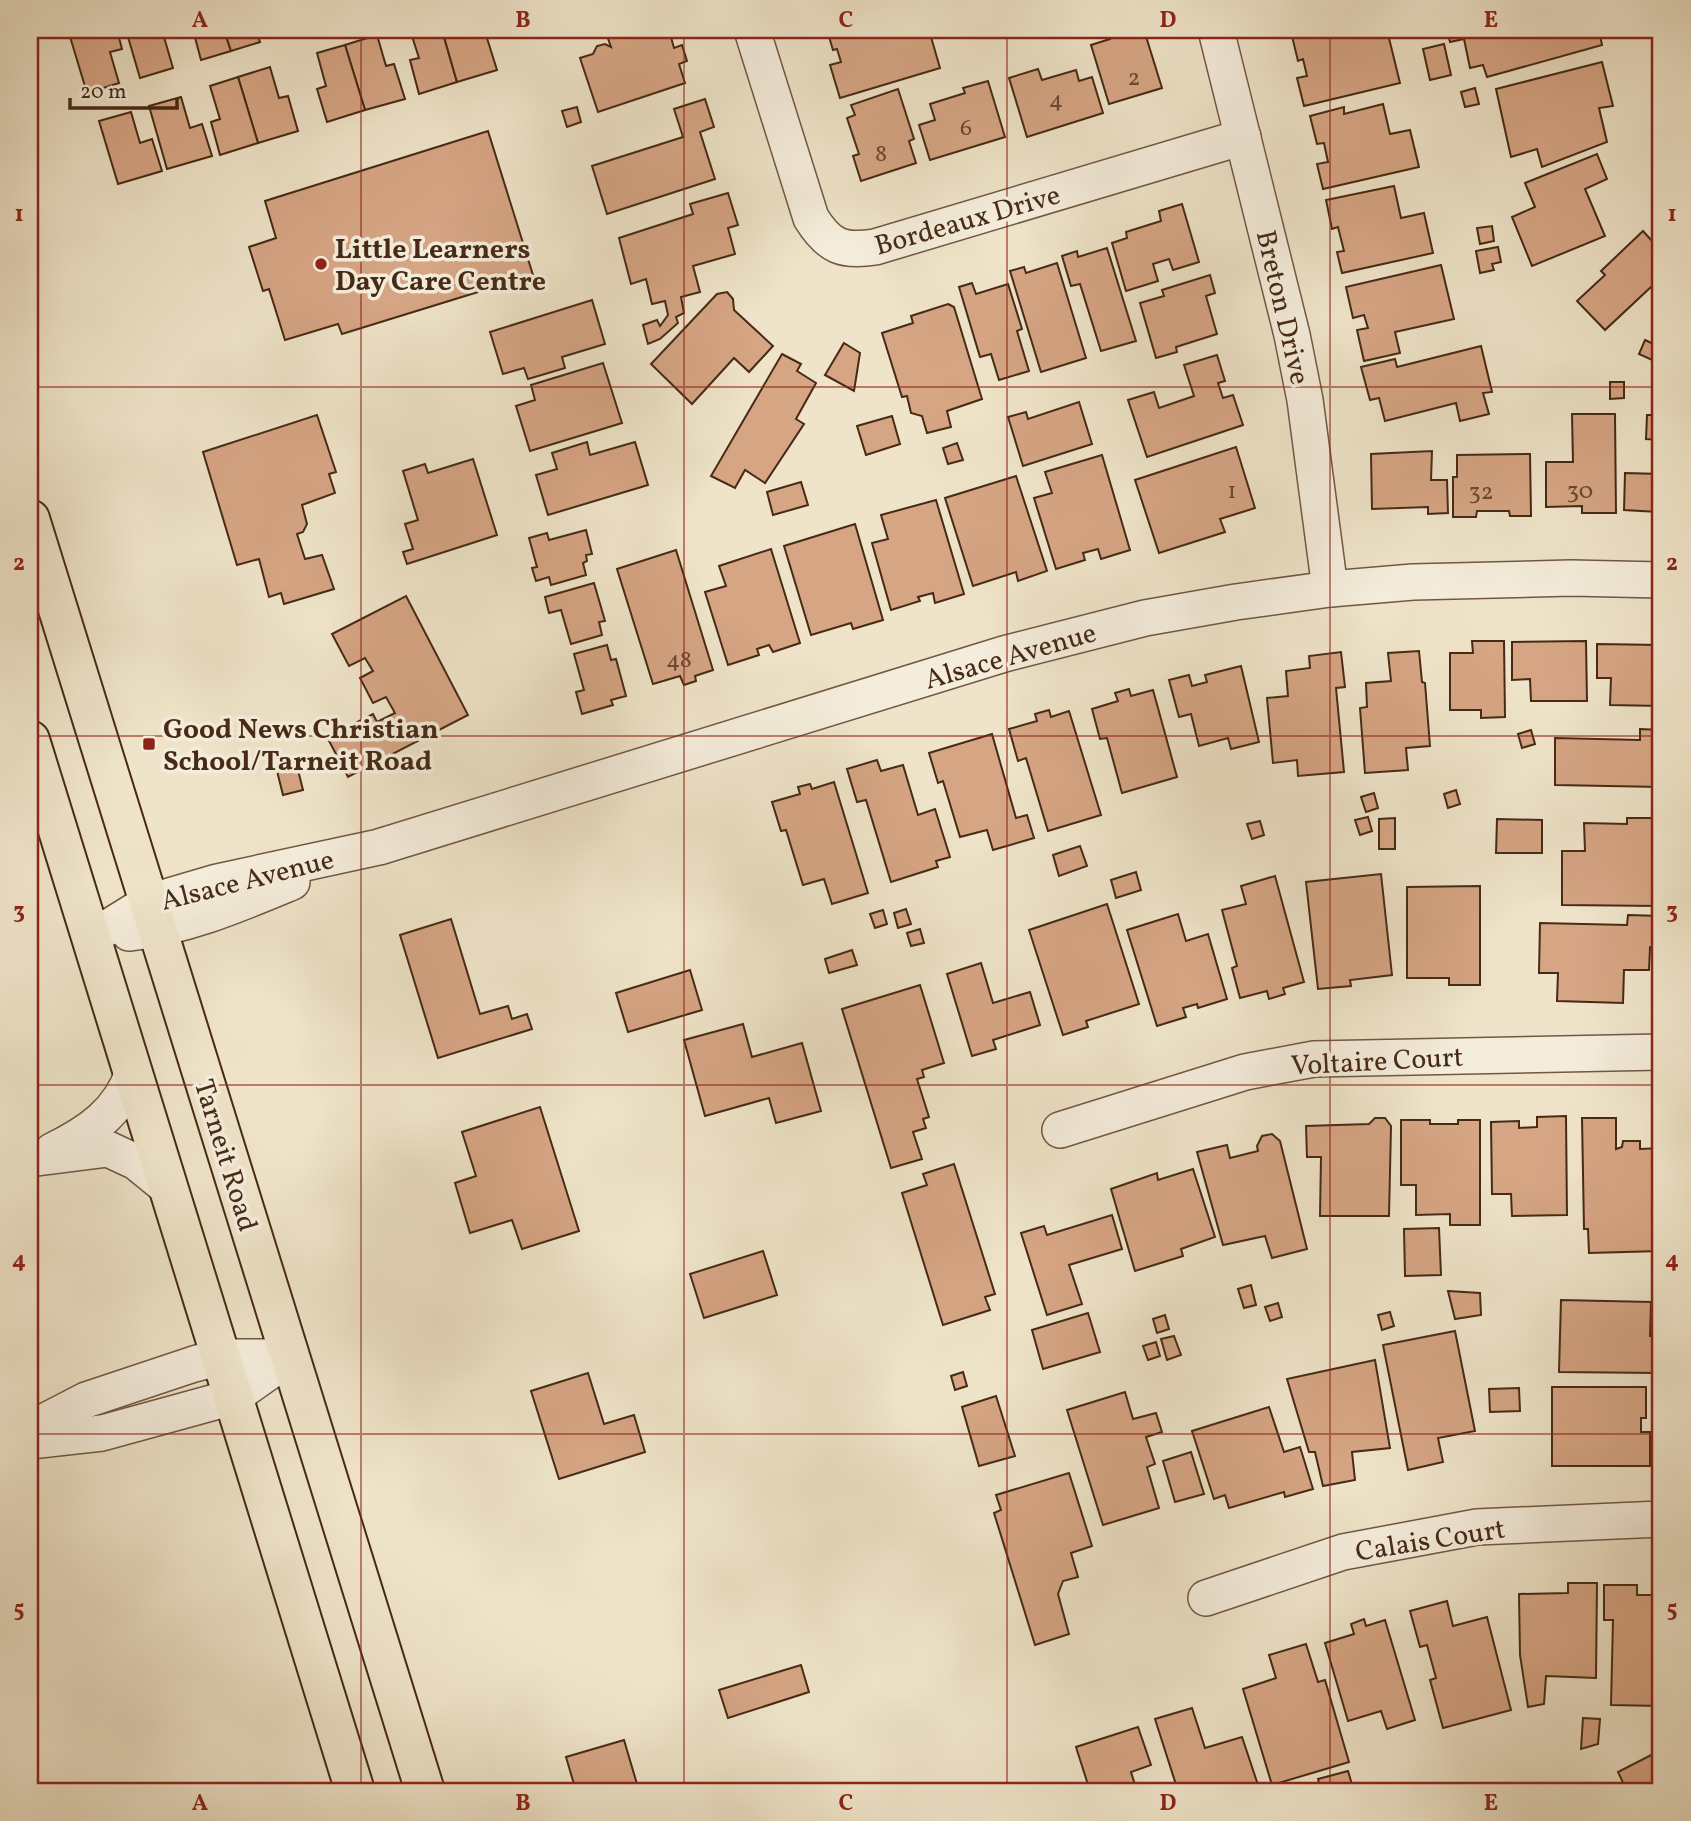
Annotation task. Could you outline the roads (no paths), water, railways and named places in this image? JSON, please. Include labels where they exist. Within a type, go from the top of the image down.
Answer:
[{"type":"main road","name":"Tarneit Road","points":[[30,520],[425,1791]]},
{"type":"main road","points":[[30,740],[355,1791]]},
{"type":"street","name":"Bordeaux Drive","points":[[752,30],[811,218],[821,234],[836,246],[853,250],[875,247],[1243,137]]},
{"type":"street","name":"Breton Drive","points":[[1216,30],[1272,251],[1305,400],[1330,589]]},
{"type":"street","name":"Alsace Avenue","points":[[91,938],[154,916],[217,882],[379,847],[1074,635],[1236,602],[1330,589],[1491,578],[1661,580]]},
{"type":"street","name":"Voltaire Court","points":[[1060,1130],[1245,1072],[1314,1059],[1661,1052]]},
{"type":"street","points":[[133,1072],[127,1089],[109,1115],[75,1139],[37,1158],[108,1149],[136,1162],[168,1188]]},
{"type":"street","points":[[30,1429],[86,1400],[194,1364],[221,1357],[290,1357]]},
{"type":"street","points":[[30,1441],[102,1433],[233,1397],[290,1357]]},
{"type":"street","name":"Calais Court","points":[[1206,1598],[1343,1552],[1477,1527],[1661,1519]]},
{"type":"place","name":"Little Learners Day Care Centre","points":[[321,264]]},
{"type":"place","name":"Good News Christian School/Tarneit Road","points":[[149,744]]}]
